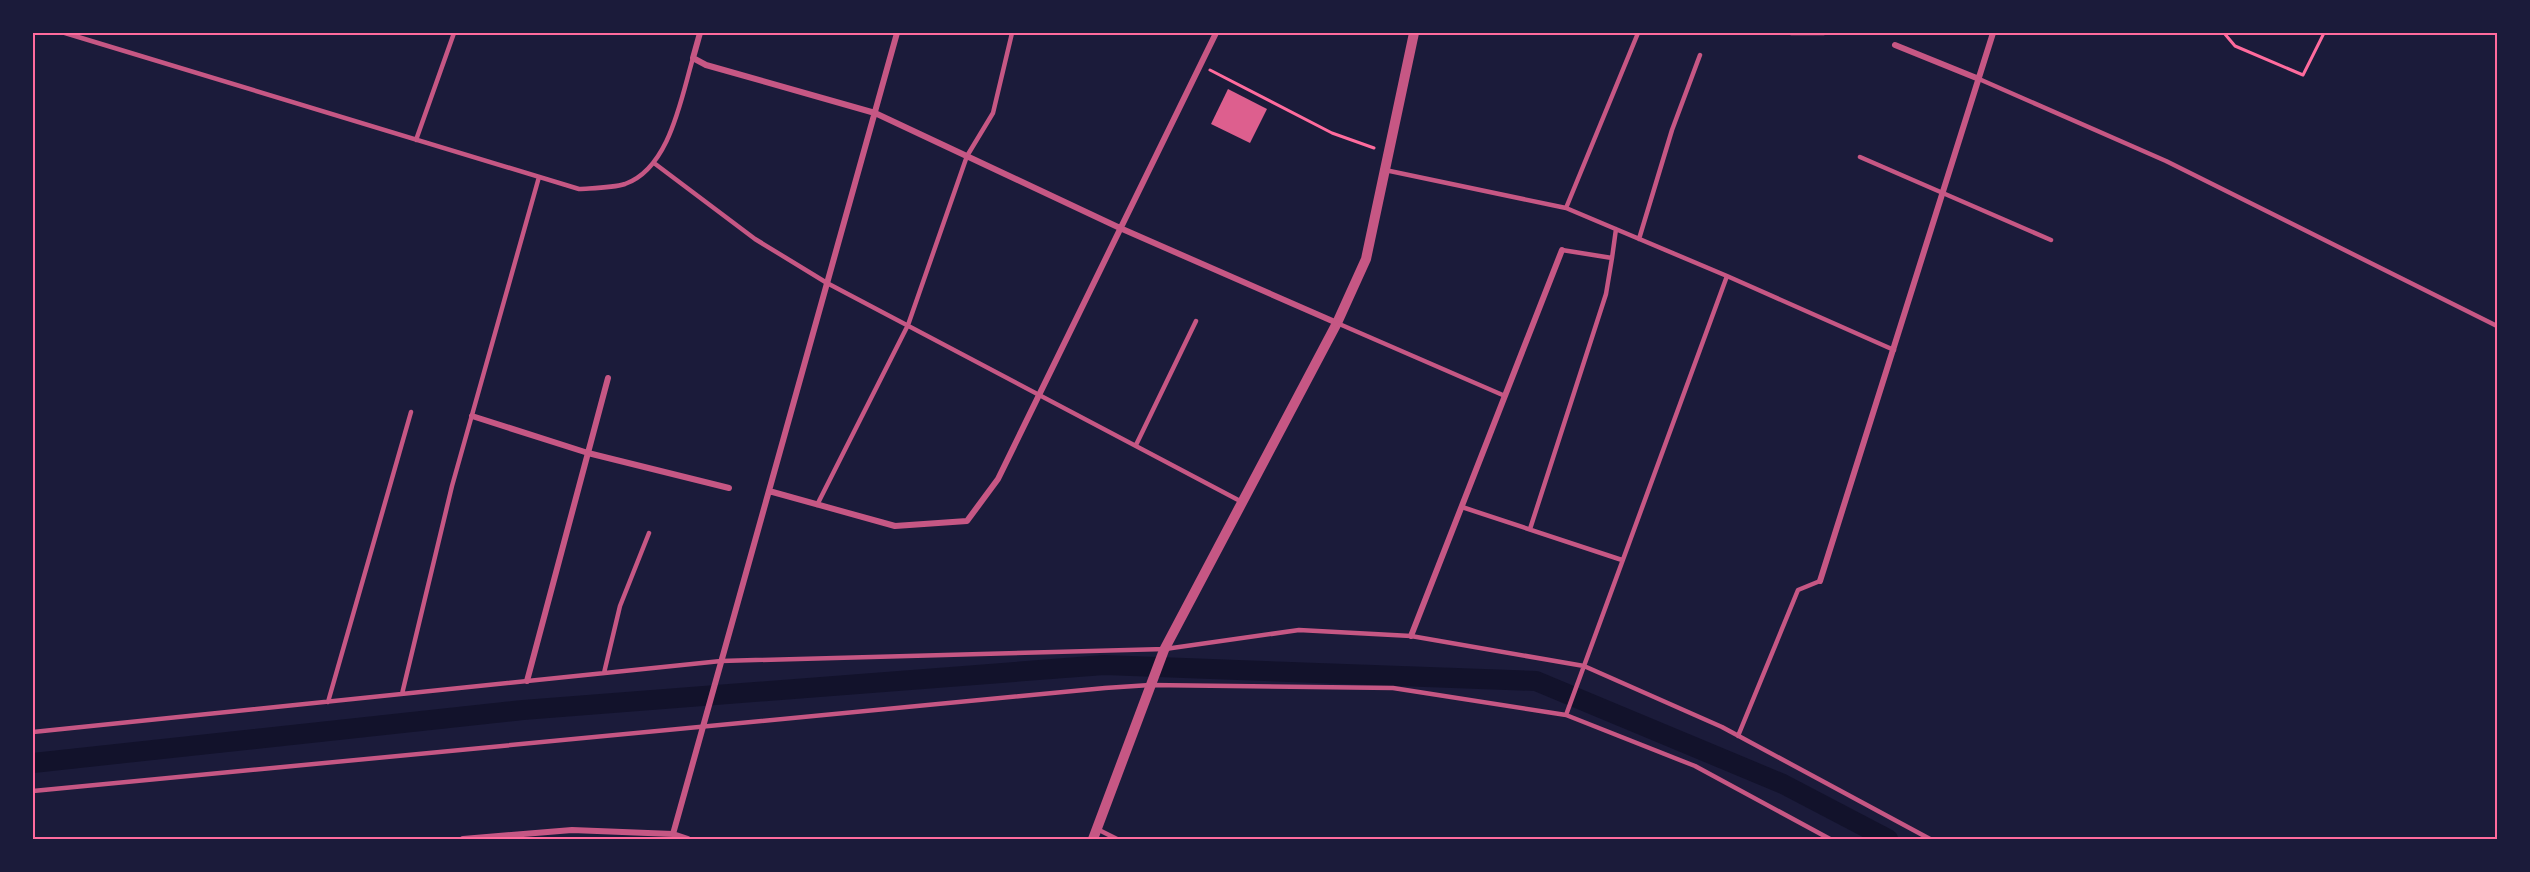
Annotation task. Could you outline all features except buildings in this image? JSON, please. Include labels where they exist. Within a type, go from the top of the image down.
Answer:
[{"type":"street","points":[[700,33],[693,58],[706,64],[874,113],[1120,228],[1337,323]]},
{"type":"street","points":[[673,834],[897,33]]},
{"type":"street","points":[[769,491],[894,526],[967,521],[998,479],[1216,33]]},
{"type":"street","points":[[1095,834],[1164,649],[1337,323],[1366,260],[1414,33]]},
{"type":"street","points":[[1820,581],[1994,33]]},
{"type":"street","points":[[1895,45],[1979,79]]},
{"type":"street","points":[[1411,636],[1562,250]]},
{"type":"street","points":[[527,681],[608,378]]},
{"type":"street","points":[[472,416],[588,453],[729,489]]},
{"type":"street","points":[[463,839],[572,830],[673,834],[688,839]]},
{"type":"lane","points":[[65,33],[579,189],[626,184],[654,163],[673,128],[693,58]]},
{"type":"lane","points":[[416,140],[454,33]]},
{"type":"lane","points":[[817,505],[908,326],[967,156],[993,112],[1012,33]]},
{"type":"lane","points":[[1566,208],[1638,33]]},
{"type":"lane","points":[[1791,33],[1824,33]]},
{"type":"lane","points":[[1639,239],[1672,130],[1700,55]]},
{"type":"lane","points":[[1979,79],[2166,161],[2497,326]]},
{"type":"lane","points":[[1860,157],[2051,240]]},
{"type":"lane","points":[[654,163],[755,238],[826,284],[1039,393],[1242,502]]},
{"type":"lane","points":[[1385,170],[1566,208],[1894,350]]},
{"type":"lane","points":[[402,694],[472,416],[539,177]]},
{"type":"lane","points":[[1530,529],[1606,294],[1616,229]]},
{"type":"lane","points":[[1562,250],[1612,258]]},
{"type":"lane","points":[[1566,714],[1727,276]]},
{"type":"lane","points":[[1136,445],[1196,321]]},
{"type":"lane","points":[[1337,323],[1505,396]]},
{"type":"lane","points":[[328,702],[411,412]]},
{"type":"lane","points":[[1462,507],[1622,560]]},
{"type":"lane","points":[[604,673],[620,606],[649,533]]},
{"type":"lane","points":[[1738,736],[1798,590],[1820,581]]},
{"type":"lane","points":[[33,732],[721,662],[1164,649],[1299,630],[1411,636],[1583,667],[1738,736],[1930,839]]},
{"type":"lane","points":[[33,791],[1150,685],[1393,688],[1566,714],[1695,766],[1830,839]]},
{"type":"lane","points":[[1095,834],[1117,839]]},
{"type":"path","points":[[2224,33],[2235,46],[2303,75],[2324,33]]},
{"type":"path","points":[[1200,65],[1332,133],[1388,153]]},
{"type":"waterway","points":[[33,763],[523,710],[1104,665],[1536,681],[1783,784],[1888,839]]}]
